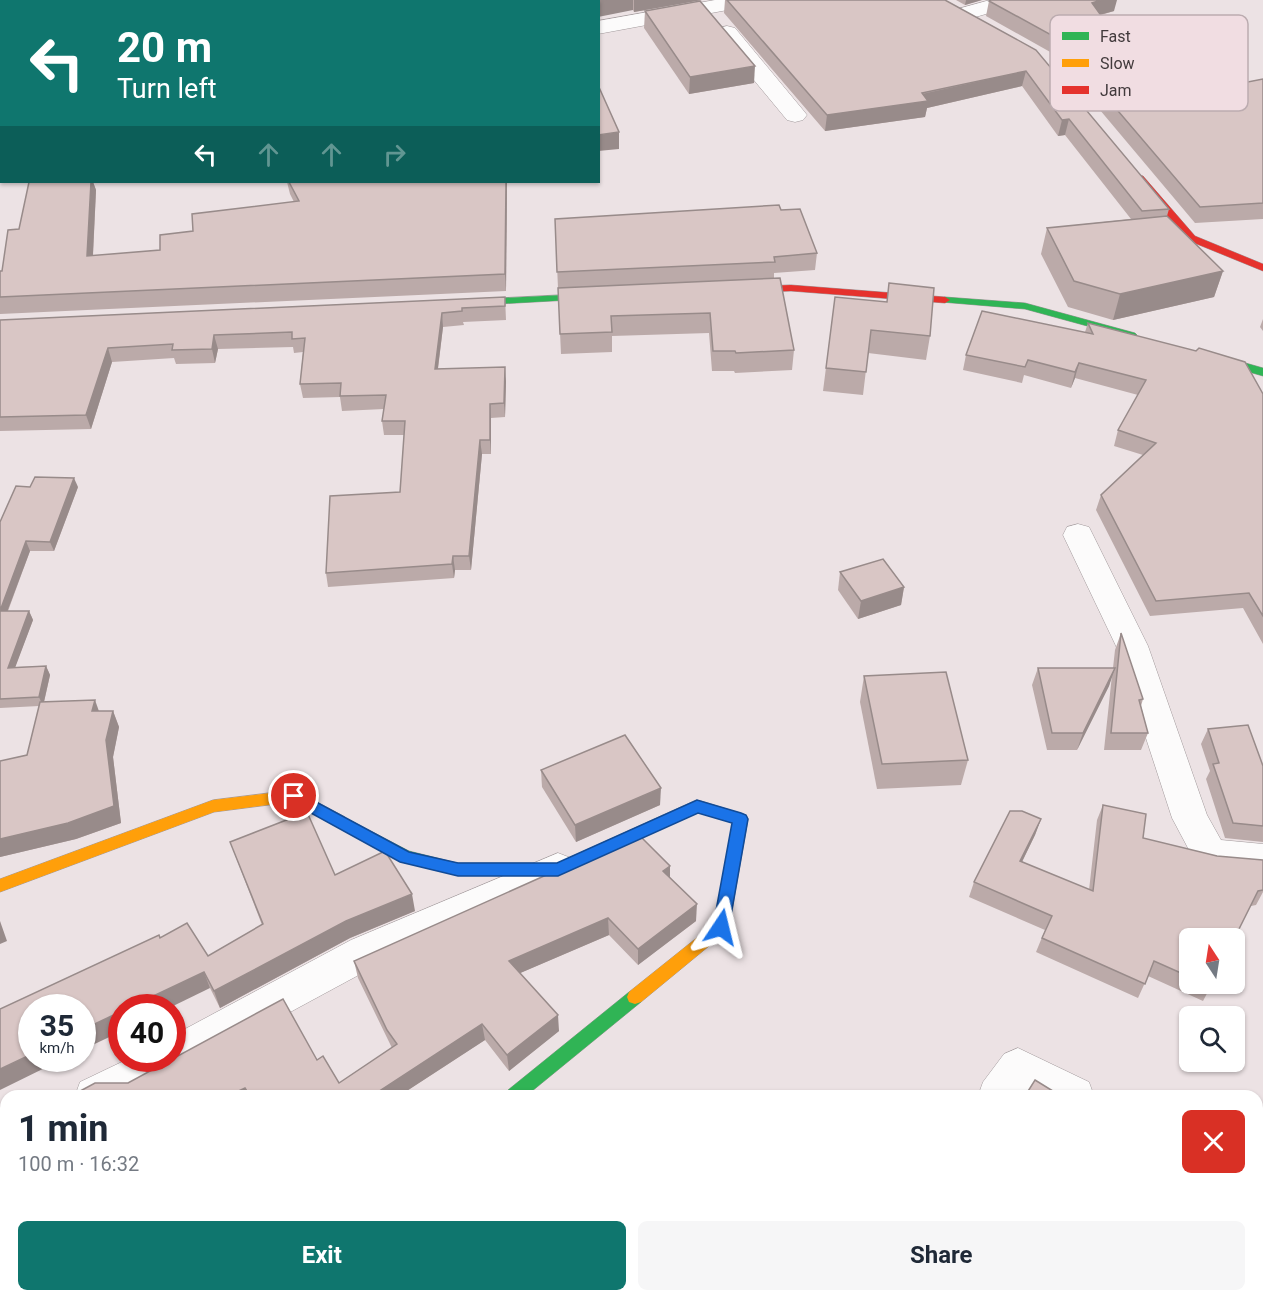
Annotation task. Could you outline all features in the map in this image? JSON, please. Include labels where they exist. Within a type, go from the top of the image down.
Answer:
[{"type":"street","points":[[600,28],[749,0]]},
{"type":"street","points":[[957,12],[1013,0]]},
{"type":"street","points":[[706,9],[795,115]]},
{"type":"street","points":[[957,12],[982,26]]},
{"type":"street","points":[[1133,171],[1191,238],[1263,268]]},
{"type":"street","points":[[719,291],[791,288],[1025,306],[1139,338]]},
{"type":"street","points":[[444,303],[611,296]]},
{"type":"street","points":[[1196,353],[1263,372]]},
{"type":"street","points":[[1078,535],[1132,646],[1195,827],[1210,854],[1263,859]]},
{"type":"street","points":[[0,886],[213,806],[294,796],[406,857],[458,869],[558,869]]},
{"type":"street","points":[[186,1050],[365,952],[697,806],[741,819],[721,927],[521,1090]]},
{"type":"street","points":[[1002,1090],[1018,1067],[1062,1090]]},
{"type":"street","points":[[107,1090],[143,1072]]},
{"type":"building","points":[[727,0],[945,0],[1036,50],[1050,67],[1050,104],[1026,71],[922,93],[928,101],[827,115]]},
{"type":"building","points":[[1101,0],[1092,3],[1101,15],[1050,15],[1050,34],[989,1]]},
{"type":"building","points":[[700,1],[755,66],[690,77],[645,11]]},
{"type":"building","points":[[1263,79],[1263,203],[1200,207],[1118,111],[1248,111],[1248,82]]},
{"type":"building","points":[[600,89],[619,132],[600,135]]},
{"type":"building","points":[[1055,111],[1087,111],[1169,209],[1142,211],[1069,119],[1062,120]]},
{"type":"building","points":[[29,183],[91,183],[87,256],[160,250],[160,235],[193,231],[192,214],[299,201],[290,183],[506,183],[505,274],[0,297],[0,271],[2,271],[8,230],[19,229]]},
{"type":"building","points":[[779,205],[781,210],[800,209],[817,253],[774,257],[775,262],[557,272],[555,219]]},
{"type":"building","points":[[1167,216],[1223,271],[1120,294],[1074,281],[1047,228]]},
{"type":"building","points":[[780,278],[794,350],[736,353],[735,351],[713,351],[710,313],[611,316],[612,332],[560,334],[558,288]]},
{"type":"building","points":[[889,283],[934,288],[930,336],[871,330],[866,372],[826,368],[835,297],[887,302]]},
{"type":"building","points":[[505,297],[505,306],[462,308],[462,311],[442,313],[435,369],[505,367],[504,403],[490,404],[490,440],[480,440],[469,556],[453,556],[452,564],[326,573],[330,496],[400,492],[405,421],[382,421],[386,395],[340,396],[341,383],[300,384],[305,338],[292,339],[292,332],[214,335],[212,349],[172,350],[173,344],[108,348],[86,415],[0,417],[0,320]]},
{"type":"building","points":[[982,311],[1093,334],[1088,323],[1196,351],[1199,348],[1245,362],[1263,394],[1263,616],[1249,593],[1156,601],[1101,495],[1156,443],[1118,430],[1146,380],[1079,363],[1075,372],[1028,360],[1025,367],[966,355]]},
{"type":"building","points":[[35,477],[74,478],[50,542],[26,541],[0,611],[0,522],[16,486],[30,487]]},
{"type":"building","points":[[883,559],[904,587],[861,601],[840,572]]},
{"type":"building","points":[[0,611],[29,611],[8,668],[46,666],[39,697],[0,699]]},
{"type":"building","points":[[1121,633],[1143,699],[1139,700],[1148,733],[1111,733]]},
{"type":"building","points":[[1038,668],[1115,668],[1083,733],[1052,733]]},
{"type":"building","points":[[946,672],[968,760],[882,764],[864,676]]},
{"type":"building","points":[[95,700],[92,711],[113,711],[106,740],[114,806],[68,823],[0,839],[0,761],[27,755],[40,702]]},
{"type":"building","points":[[1248,725],[1263,766],[1263,826],[1233,823],[1213,764],[1219,763],[1208,729]]},
{"type":"building","points":[[625,735],[661,788],[575,825],[541,770]]},
{"type":"building","points":[[1103,805],[1146,814],[1143,838],[1217,856],[1263,860],[1263,890],[1258,891],[1240,928],[1179,928],[1179,972],[1154,961],[1145,984],[1042,938],[1052,916],[974,882],[1010,811],[1022,811],[1041,819],[1020,861],[1093,891]]},
{"type":"building","points":[[307,812],[335,875],[385,851],[412,894],[346,921],[214,991],[204,972],[158,994],[108,994],[108,1018],[96,1023],[96,994],[32,994],[159,935],[160,938],[187,923],[208,956],[263,924],[230,842]]},
{"type":"building","points":[[638,834],[670,866],[663,871],[697,904],[638,949],[608,918],[509,961],[558,1015],[507,1055],[482,1024],[381,1090],[246,1090],[245,1088],[241,1090],[82,1090],[95,1083],[128,1083],[148,1072],[186,1072],[186,1052],[283,999],[317,1060],[323,1056],[339,1083],[397,1044],[387,1030],[354,961]]},
{"type":"building","points":[[18,1001],[18,1061],[0,1069],[0,1009]]},
{"type":"building","points":[[1035,1080],[1051,1090],[1029,1090]]},
{"type":"traffic: fast","points":[[462,303],[602,296]]},
{"type":"traffic: fast","points":[[945,300],[1025,306],[1131,335]]},
{"type":"traffic: fast","points":[[1207,356],[1263,372]]},
{"type":"traffic: fast","points":[[340,821],[406,857],[457,869],[558,869],[697,806],[701,807]]},
{"type":"traffic: fast","points":[[521,1090],[635,997]]},
{"type":"traffic: slow","points":[[0,886],[213,806],[294,796],[340,821]]},
{"type":"traffic: slow","points":[[635,997],[721,927],[741,819],[701,807]]},
{"type":"traffic: jam","points":[[1139,178],[1191,238],[1263,268]]},
{"type":"traffic: jam","points":[[738,290],[791,288],[945,300]]},
{"type":"route","points":[[294,796],[406,857],[458,869],[558,869],[697,806],[741,819],[721,927]]}]
